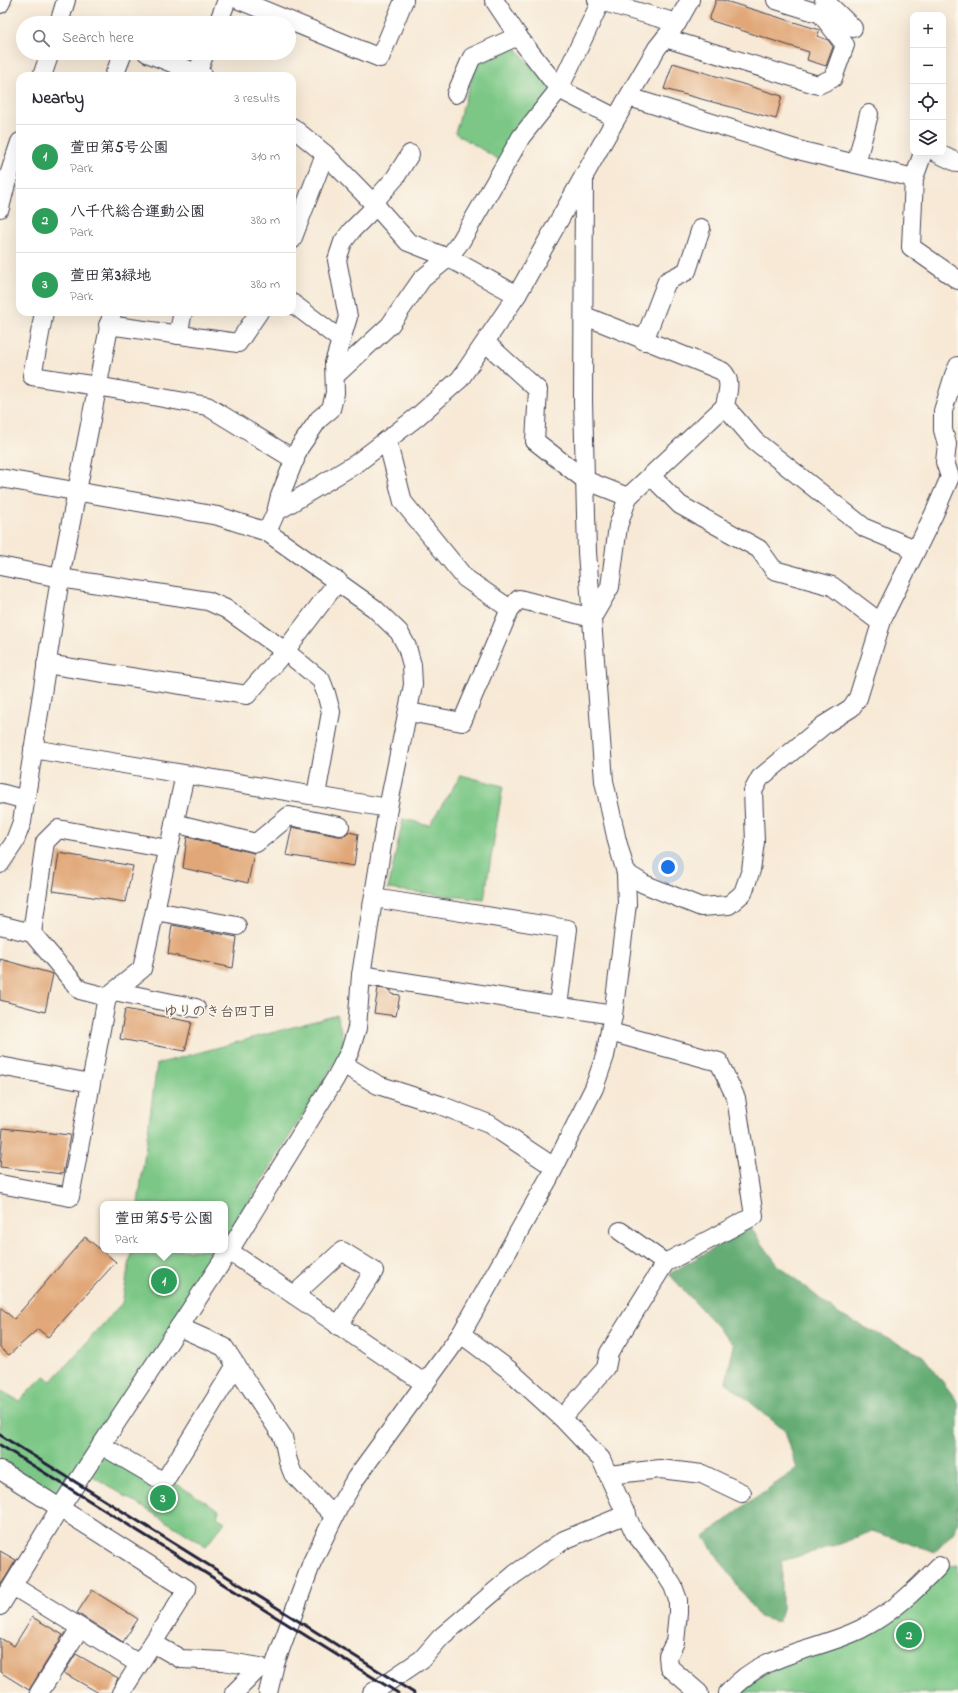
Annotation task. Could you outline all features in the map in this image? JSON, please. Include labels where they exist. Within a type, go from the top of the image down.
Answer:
[{"type":"street","points":[[0,4],[2,0]]},
{"type":"street","points":[[61,16],[66,0]]},
{"type":"street","points":[[221,16],[227,0]]},
{"type":"street","points":[[240,0],[279,16]]},
{"type":"street","points":[[296,23],[380,58],[404,0]]},
{"type":"street","points":[[494,0],[518,36],[559,89],[616,118]]},
{"type":"street","points":[[276,512],[358,463],[460,379],[517,296],[616,118],[657,48],[677,23],[690,0]]},
{"type":"street","points":[[665,38],[818,86],[833,78],[845,45],[821,14],[776,0]]},
{"type":"street","points":[[824,0],[853,28]]},
{"type":"street","points":[[335,376],[390,324],[422,279],[448,258],[461,241],[521,137],[559,89],[599,1],[677,23]]},
{"type":"street","points":[[456,94],[472,57],[518,36]]},
{"type":"street","points":[[43,72],[48,60]]},
{"type":"street","points":[[116,72],[120,60]]},
{"type":"street","points":[[163,60],[192,72]]},
{"type":"street","points":[[200,72],[203,60]]},
{"type":"street","points":[[629,97],[802,151],[914,178]]},
{"type":"street","points":[[856,164],[869,114]]},
{"type":"street","points":[[296,130],[324,154],[374,204],[408,242],[448,258],[517,296]]},
{"type":"street","points":[[0,208],[16,154]]},
{"type":"street","points":[[296,229],[324,154]]},
{"type":"street","points":[[267,532],[300,448],[319,419],[332,409],[335,393],[334,363],[348,317],[337,260],[344,242],[352,230],[395,178],[410,154]]},
{"type":"street","points":[[922,156],[914,178],[910,247],[958,280]]},
{"type":"street","points":[[944,156],[958,163]]},
{"type":"street","points":[[268,1693],[275,1664],[312,1562],[334,1516],[356,1478],[461,1334],[549,1178],[594,1088],[605,1056],[611,1024],[627,904],[626,873],[617,841],[604,781],[587,552],[583,401],[584,176]]},
{"type":"street","points":[[644,341],[667,282],[687,271],[701,228]]},
{"type":"street","points":[[296,306],[341,340]]},
{"type":"street","points":[[43,316],[32,376],[207,406],[294,460]]},
{"type":"street","points":[[178,335],[182,316]]},
{"type":"street","points":[[0,864],[14,843],[22,822],[60,578],[110,319],[178,335],[238,343],[256,316]]},
{"type":"street","points":[[584,316],[722,371],[727,375],[729,384],[724,406],[628,497],[618,526],[610,587],[592,618]]},
{"type":"street","points":[[486,342],[538,390],[535,441],[586,480],[628,497]]},
{"type":"street","points":[[626,873],[644,884],[701,907],[729,906],[743,893],[751,870],[755,842],[753,791],[760,778],[824,726],[851,708],[858,698],[881,623],[899,583],[934,514],[950,477],[945,462],[947,444],[943,430],[943,411],[954,374],[958,366]]},
{"type":"street","points":[[724,406],[755,441],[865,528],[908,546],[913,556]]},
{"type":"street","points":[[387,440],[402,502],[465,578],[510,609]]},
{"type":"street","points":[[651,476],[680,506],[759,549],[774,570],[832,586],[881,623]]},
{"type":"street","points":[[0,478],[218,516],[267,532],[374,608],[399,632],[407,647],[412,665],[413,685],[388,808],[362,974],[358,1028],[350,1051],[343,1064],[228,1251],[424,1383]]},
{"type":"street","points":[[0,566],[60,578],[208,601],[226,609],[284,650],[321,680],[331,712],[316,795]]},
{"type":"street","points":[[46,664],[247,695],[338,581]]},
{"type":"street","points":[[408,712],[462,722],[510,609],[519,599],[592,618]]},
{"type":"street","points":[[33,749],[388,808]]},
{"type":"street","points":[[0,1184],[70,1197],[91,1083],[111,994],[142,969],[185,775]]},
{"type":"street","points":[[0,793],[26,800]]},
{"type":"street","points":[[174,822],[256,843],[289,816],[340,826]]},
{"type":"street","points":[[32,933],[45,842],[58,830],[168,849]]},
{"type":"street","points":[[374,898],[568,929],[558,1006]]},
{"type":"street","points":[[154,911],[237,926]]},
{"type":"street","points":[[0,925],[32,933],[80,990],[196,1008]]},
{"type":"street","points":[[362,974],[558,1006],[719,1062],[736,1098],[754,1216],[664,1263],[609,1353],[606,1368],[562,1418]]},
{"type":"street","points":[[343,1064],[378,1085],[440,1104],[489,1124],[554,1167]]},
{"type":"street","points":[[0,1066],[91,1083]]},
{"type":"street","points":[[620,1231],[664,1263]]},
{"type":"street","points":[[294,1295],[342,1251],[374,1270],[338,1326]]},
{"type":"street","points":[[0,1606],[60,1508],[227,1253]]},
{"type":"street","points":[[179,1327],[224,1347],[283,1437],[288,1461],[293,1474],[334,1516]]},
{"type":"street","points":[[461,1334],[508,1370],[562,1418],[601,1459],[634,1532],[674,1586],[678,1600],[675,1642],[668,1656],[669,1667],[699,1693]]},
{"type":"street","points":[[101,1445],[164,1482],[236,1365]]},
{"type":"street","points":[[609,1475],[660,1469],[702,1474],[742,1494]]},
{"type":"street","points":[[0,1470],[187,1589],[121,1693]]},
{"type":"street","points":[[372,1693],[422,1659],[441,1637],[515,1574],[564,1540],[627,1514]]},
{"type":"street","points":[[728,1693],[734,1686],[757,1669],[787,1654],[860,1629],[885,1614],[910,1596],[939,1566]]},
{"type":"street","points":[[12,1586],[139,1664]]},
{"type":"street","points":[[39,1693],[80,1628]]},
{"type":"street","points":[[153,1643],[181,1659],[223,1661],[260,1667],[234,1693]]},
{"type":"green space","points":[[514,46],[552,89],[501,161],[455,133],[476,63]]},
{"type":"green space","points":[[461,775],[503,786],[484,900],[388,889],[403,819],[429,825]]},
{"type":"green space","points":[[337,1015],[345,1046],[228,1236],[228,1201],[138,1201],[157,1064]]},
{"type":"green space","points":[[750,1227],[778,1265],[840,1315],[923,1356],[958,1402],[958,1522],[955,1531],[935,1552],[872,1531],[840,1544],[782,1561],[782,1610],[778,1622],[759,1617],[704,1537],[750,1501],[797,1469],[785,1431],[726,1382],[734,1345],[669,1274]]},
{"type":"green space","points":[[131,1253],[218,1253],[59,1503],[0,1463],[0,1390],[19,1401],[44,1376],[52,1381],[122,1303]]},
{"type":"green space","points":[[101,1449],[170,1480],[219,1510],[217,1517],[225,1522],[206,1546],[86,1472]]},
{"type":"green space","points":[[958,1565],[958,1693],[736,1693],[739,1689],[789,1660],[882,1625],[924,1594],[949,1566]]},
{"type":"building","points":[[716,0],[722,0],[820,30],[817,36],[828,40],[833,47],[826,66],[807,60],[809,52],[709,20]]},
{"type":"building","points":[[673,63],[782,96],[776,119],[664,89]]},
{"type":"building","points":[[292,827],[338,836],[344,836],[348,832],[358,834],[354,866],[286,855]]},
{"type":"building","points":[[187,837],[254,853],[248,883],[183,868]]},
{"type":"building","points":[[59,853],[133,866],[125,902],[53,891]]},
{"type":"building","points":[[172,925],[237,937],[233,968],[168,954]]},
{"type":"building","points":[[0,959],[53,974],[45,1012],[0,1000]]},
{"type":"building","points":[[378,988],[391,990],[391,994],[400,995],[396,1016],[374,1013]]},
{"type":"building","points":[[125,1009],[192,1022],[185,1051],[120,1039]]},
{"type":"building","points":[[3,1128],[70,1135],[63,1174],[0,1167]]},
{"type":"building","points":[[85,1237],[100,1249],[100,1253],[105,1253],[116,1262],[48,1337],[38,1329],[9,1355],[0,1348],[0,1307],[14,1319]]},
{"type":"building","points":[[0,1551],[16,1560],[0,1586]]},
{"type":"building","points":[[92,1590],[138,1619],[123,1642],[77,1613]]},
{"type":"building","points":[[32,1617],[63,1635],[29,1690],[0,1672],[0,1638],[14,1646]]},
{"type":"building","points":[[76,1654],[118,1678],[111,1693],[99,1693],[64,1673]]},
{"type":"railway","points":[[0,1435],[414,1693]]},
{"type":"railway","points":[[0,1445],[398,1693]]},
{"type":"place","name":"萱田第5号公園","points":[[164,1281]]},
{"type":"place","name":"萱田第3緑地","points":[[163,1498]]},
{"type":"place","name":"八千代総合運動公園","points":[[909,1635]]},
{"type":"district","name":"ゆりのき台四丁目","points":[[220,1012]]}]
